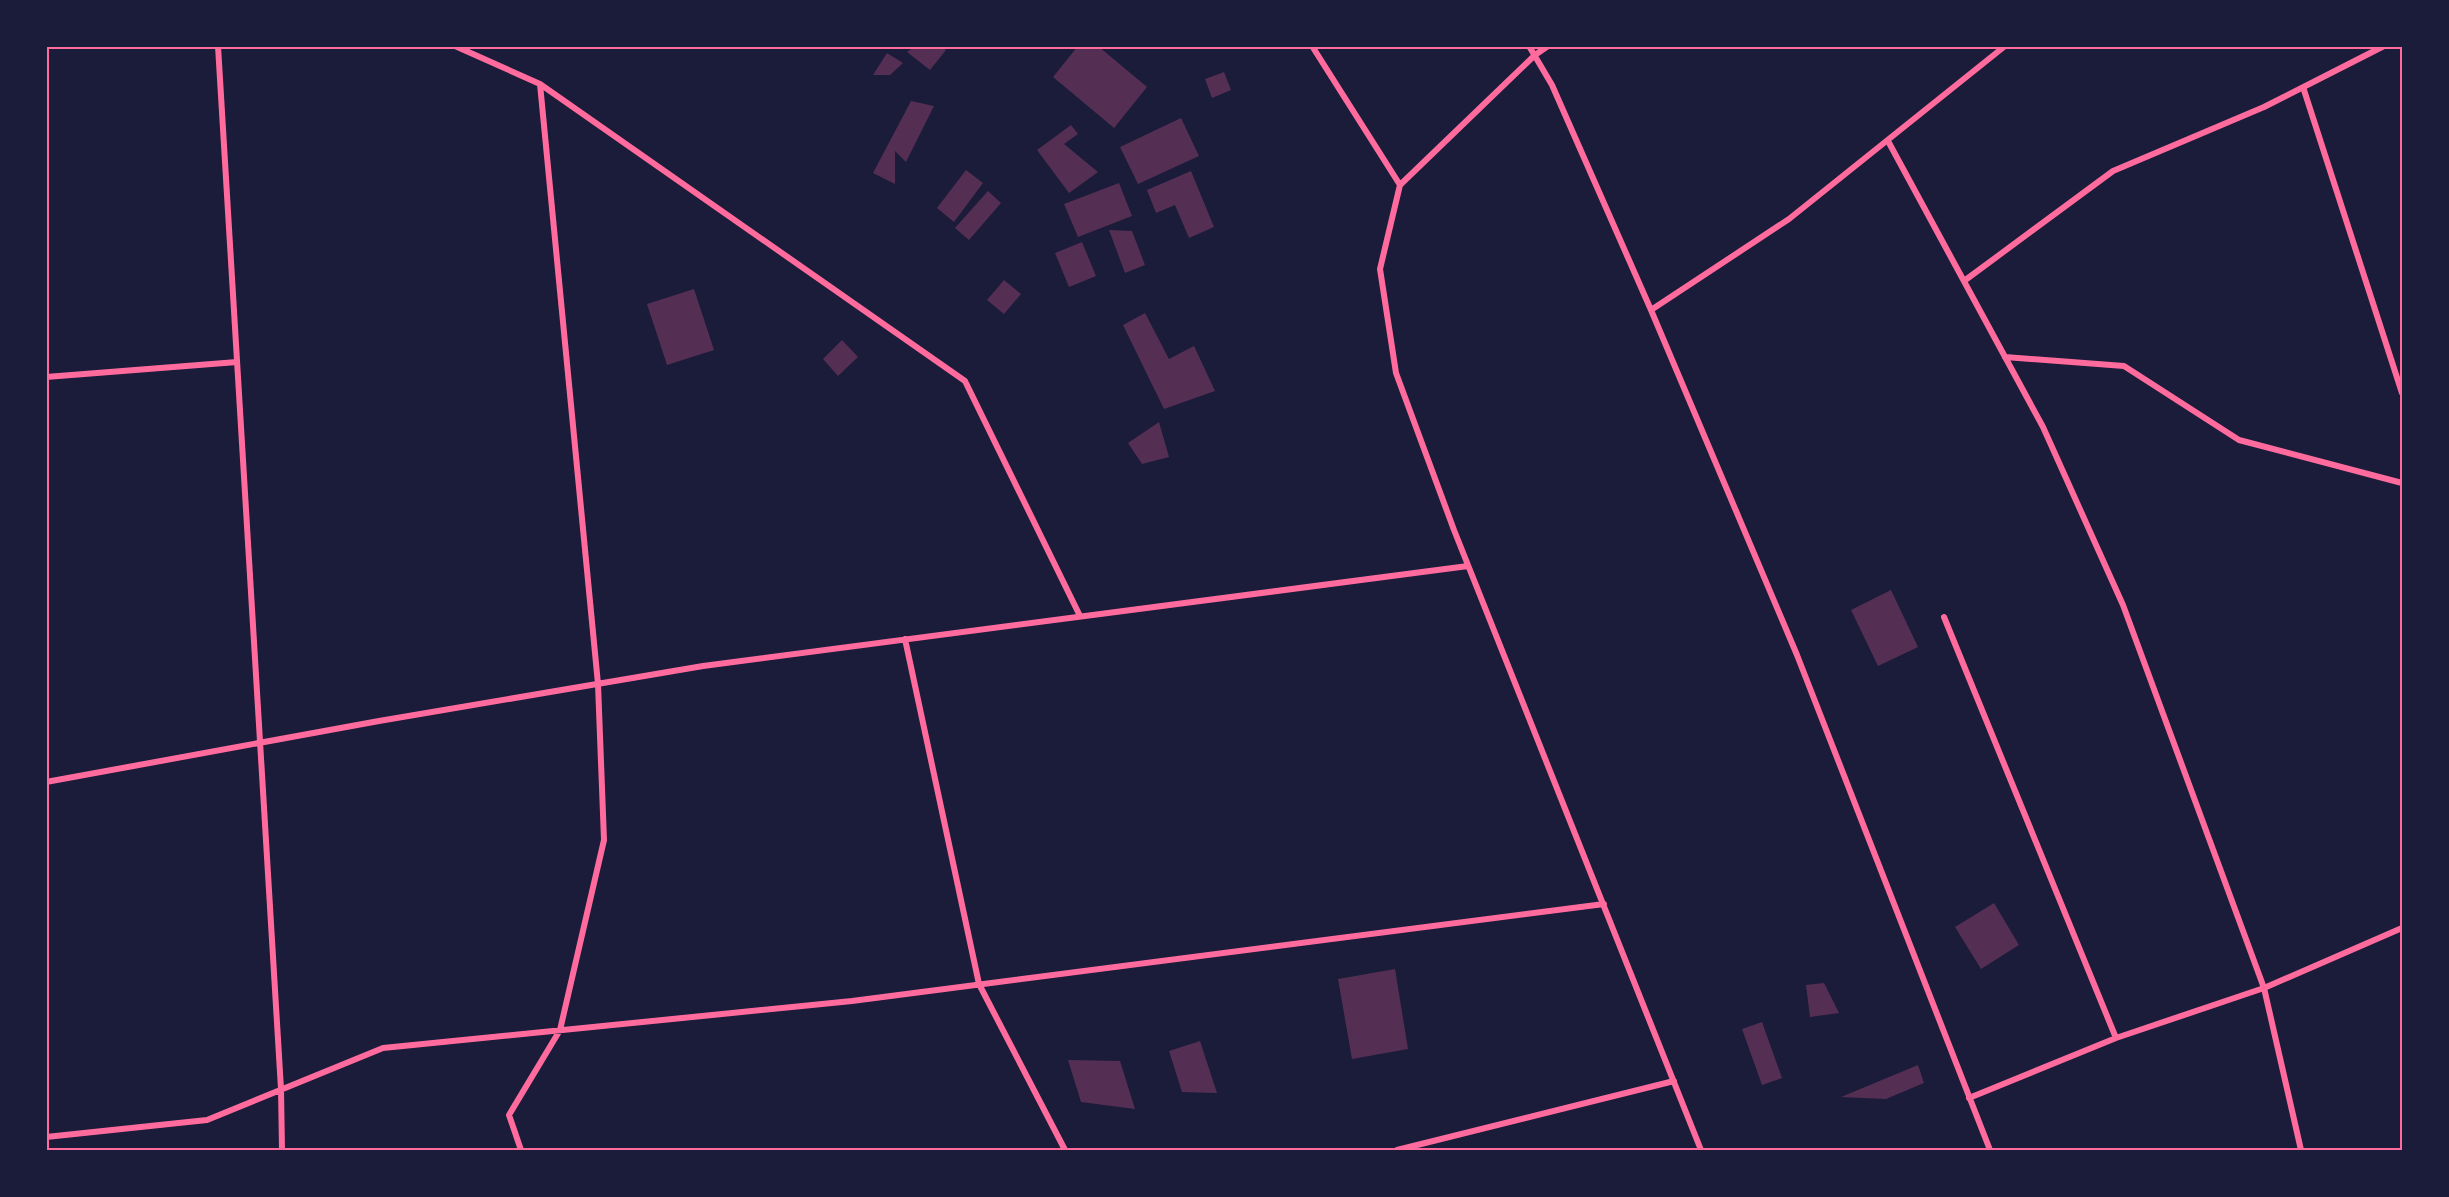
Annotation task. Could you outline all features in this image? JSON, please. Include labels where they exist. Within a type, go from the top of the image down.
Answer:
[{"type":"street","points":[[218,46],[281,1089],[282,1150]]},
{"type":"street","points":[[455,46],[540,84],[965,381],[1080,616]]},
{"type":"street","points":[[1312,46],[1400,185]]},
{"type":"street","points":[[1529,46],[1552,85],[1652,310],[1797,655],[1990,1150]]},
{"type":"street","points":[[1548,46],[1535,55],[1400,185],[1380,269],[1396,373],[1468,566],[1701,1150]]},
{"type":"street","points":[[1652,310],[1789,219],[2005,46]]},
{"type":"street","points":[[1964,281],[2113,171],[2264,107],[2384,46]]},
{"type":"street","points":[[521,1150],[509,1115],[560,1030],[604,840],[598,684],[540,84]]},
{"type":"street","points":[[2303,87],[2403,393]]},
{"type":"street","points":[[1887,141],[2043,427],[2122,605],[2264,988],[2301,1150]]},
{"type":"street","points":[[2005,357],[2124,366],[2239,440],[2403,483]]},
{"type":"street","points":[[46,377],[237,362]]},
{"type":"street","points":[[46,782],[703,666],[1468,566]]},
{"type":"street","points":[[1944,617],[2116,1038]]},
{"type":"street","points":[[905,639],[979,984],[1065,1150]]},
{"type":"street","points":[[46,1137],[207,1120],[383,1048],[852,1001],[1604,904]]},
{"type":"street","points":[[1969,1098],[2116,1038],[2264,988],[2403,928]]},
{"type":"street","points":[[1397,1150],[1674,1081]]},
{"type":"building","points":[[915,46],[942,46],[946,50],[930,70],[907,52]]},
{"type":"building","points":[[1078,46],[1098,46],[1147,87],[1114,128],[1053,77]]},
{"type":"building","points":[[887,53],[903,63],[890,75],[873,75]]},
{"type":"building","points":[[1224,72],[1231,90],[1212,98],[1205,79]]},
{"type":"building","points":[[911,101],[934,106],[906,162],[895,151],[895,184],[873,173]]},
{"type":"building","points":[[1181,118],[1199,156],[1138,184],[1120,147]]},
{"type":"building","points":[[1071,125],[1078,134],[1064,144],[1098,172],[1069,193],[1037,150]]},
{"type":"building","points":[[966,170],[983,183],[954,222],[937,208]]},
{"type":"building","points":[[1191,171],[1214,227],[1189,238],[1175,205],[1156,213],[1147,190]]},
{"type":"building","points":[[1119,183],[1132,216],[1078,237],[1064,204]]},
{"type":"building","points":[[988,191],[1001,203],[969,240],[955,228]]},
{"type":"building","points":[[1109,230],[1132,231],[1145,265],[1125,273]]},
{"type":"building","points":[[1082,242],[1096,276],[1069,287],[1055,253]]},
{"type":"building","points":[[1004,280],[1021,294],[1004,314],[987,300]]},
{"type":"building","points":[[694,289],[714,350],[667,365],[647,304]]},
{"type":"building","points":[[1145,313],[1169,359],[1194,346],[1215,391],[1164,409],[1123,325]]},
{"type":"building","points":[[842,340],[858,357],[838,376],[823,359]]},
{"type":"building","points":[[1159,422],[1169,457],[1142,464],[1128,443]]},
{"type":"building","points":[[1891,590],[1918,647],[1878,666],[1851,610]]},
{"type":"building","points":[[1994,903],[2019,945],[1981,969],[1955,927]]},
{"type":"building","points":[[1395,969],[1408,1049],[1352,1059],[1338,979]]},
{"type":"building","points":[[1824,983],[1839,1013],[1810,1017],[1806,985]]},
{"type":"building","points":[[1762,1022],[1782,1078],[1762,1085],[1742,1029]]},
{"type":"building","points":[[1200,1041],[1217,1093],[1182,1092],[1169,1051]]},
{"type":"building","points":[[1068,1060],[1120,1061],[1135,1109],[1081,1102]]},
{"type":"building","points":[[1918,1065],[1924,1083],[1886,1099],[1841,1097]]}]
